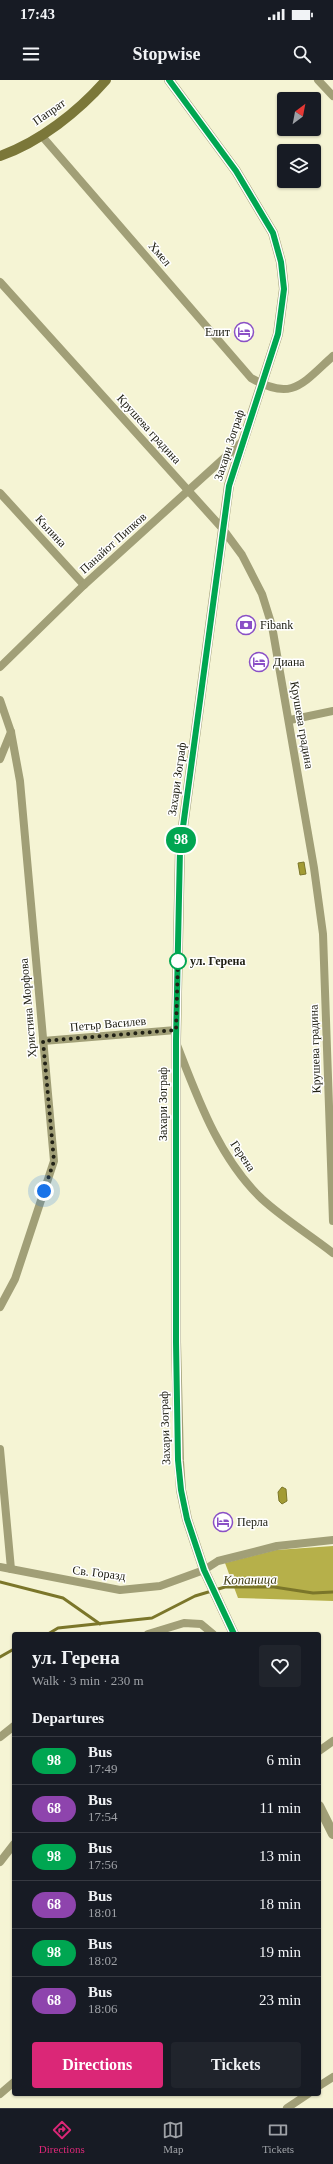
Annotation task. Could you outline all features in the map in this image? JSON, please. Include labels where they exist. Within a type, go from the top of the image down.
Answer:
[{"type":"main road","name":"Папрат","points":[[0,156],[42,135],[88,99],[106,80]]},
{"type":"street","name":"Захари Зограф","points":[[169,80],[236,171],[273,233],[281,262],[284,296],[278,334],[263,385],[229,486],[222,528],[180,849],[176,1030],[176,1342],[178,1460],[181,1490],[187,1519],[206,1575],[233,1632]]},
{"type":"street","points":[[318,80],[333,96]]},
{"type":"street","name":"Хмел","points":[[42,135],[250,378],[263,385]]},
{"type":"street","name":"Крушева градина","points":[[0,282],[222,528],[242,555],[262,594],[272,626],[290,720],[323,934],[333,1221]]},
{"type":"street","points":[[263,385],[283,389],[292,389],[302,384],[333,356]]},
{"type":"street","name":"Панайот Пипков","points":[[0,667],[84,585],[245,439]]},
{"type":"street","name":"Къпина","points":[[0,493],[84,585]]},
{"type":"street","name":"Христина Морфова","points":[[0,700],[11,732],[20,780],[54,1161],[15,1279],[0,1308]]},
{"type":"street","points":[[290,720],[333,711]]},
{"type":"street","points":[[0,759],[11,732]]},
{"type":"street","name":"Петър Василев","points":[[43,1041],[176,1030]]},
{"type":"street","name":"Герена","points":[[176,1040],[201,1107],[216,1138],[248,1185],[263,1200],[333,1253]]},
{"type":"street","points":[[0,1449],[12,1569]]},
{"type":"street","name":"Св. Горазд","points":[[0,1567],[120,1590],[160,1586],[206,1575],[218,1561],[277,1546],[333,1540]]},
{"type":"street","points":[[155,1632],[184,1623],[201,1624],[211,1632]]},
{"type":"street","points":[[0,1737],[12,1728]]},
{"type":"street","points":[[321,1750],[333,1741]]},
{"type":"street","points":[[321,1810],[333,1834]]},
{"type":"street","points":[[1,1857],[12,1846]]},
{"type":"street","points":[[321,2085],[333,2077]]},
{"type":"street","points":[[0,2094],[12,2084]]},
{"type":"street","points":[[287,2108],[305,2096]]},
{"type":"shaded area","points":[[304,862],[306,874],[300,875],[298,863]]},
{"type":"shaded area","points":[[282,1487],[286,1489],[287,1501],[282,1504],[279,1501],[278,1492]]},
{"type":"shaded area","points":[[333,1546],[333,1601],[238,1598],[225,1563],[276,1550]]},
{"type":"waterway","points":[[0,1582],[63,1598],[100,1624]]},
{"type":"waterway","name":"Копаница","points":[[51,1632],[58,1628],[152,1618],[195,1596],[225,1587],[274,1587],[313,1593],[333,1592]]},
{"type":"waterway","points":[[0,1657],[12,1650]]},
{"type":"bus line","name":"98","points":[[169,80],[236,171],[273,233],[281,262],[284,289],[278,334],[263,385],[229,486],[222,528],[193,760],[180,849],[176,1040],[176,1342],[178,1460],[181,1490],[187,1519],[204,1570],[233,1632]]},
{"type":"place","name":"Елит","points":[[244,332]]},
{"type":"place","name":"Fibank","points":[[246,625]]},
{"type":"place","name":"Диана","points":[[259,662]]},
{"type":"place","name":"ул. Герена","points":[[178,961]]},
{"type":"place","name":"Перла","points":[[223,1522]]},
{"type":"route","points":[[44,1191],[54,1161],[43,1041],[176,1030],[178,961]]}]
